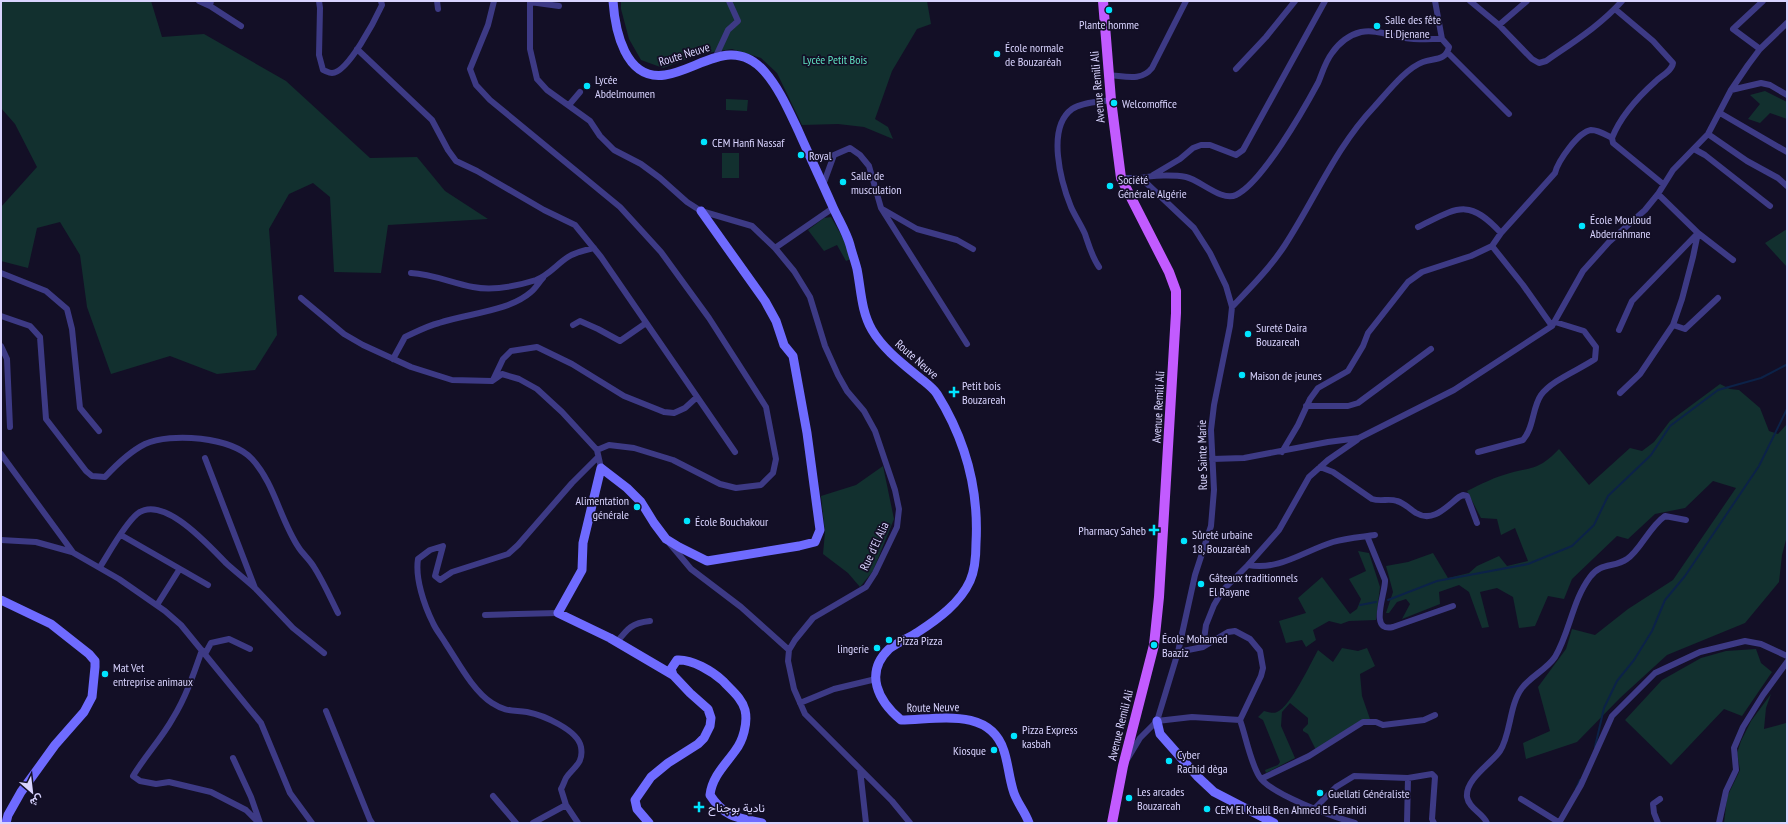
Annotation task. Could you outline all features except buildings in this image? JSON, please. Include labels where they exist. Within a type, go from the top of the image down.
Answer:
[{"type":"main road","name":"Avenue Remili Ali","points":[[1103,1],[1110,100],[1120,178],[1169,272],[1176,291],[1160,590],[1154,644],[1123,766],[1112,823]]},
{"type":"street","points":[[199,1],[210,4],[241,26]]},
{"type":"street","points":[[319,1],[319,55],[323,70],[332,73],[340,70],[357,50],[374,22],[382,5],[380,1]]},
{"type":"street","points":[[437,1],[438,9]]},
{"type":"street","points":[[494,1],[488,25],[470,69],[476,85],[504,113],[620,207],[661,252],[709,318],[766,407],[776,459],[773,473],[761,485],[736,488],[720,484],[673,460],[634,448],[609,445],[597,450]]},
{"type":"street","points":[[530,1],[550,3],[559,6]]},
{"type":"street","name":"Rue d'El Alia","points":[[530,1],[530,49],[537,78],[547,90],[590,121],[600,136],[614,150],[641,164],[660,178],[687,202],[701,211],[752,226],[775,248],[794,271],[810,297],[825,346],[838,375],[847,391],[864,411],[875,430],[895,490],[899,509],[897,527],[875,573],[866,587],[813,618],[789,650]]},
{"type":"street","name":"Route Neuve","points":[[613,1],[617,30],[621,45],[629,59],[640,69],[653,75],[665,75],[716,56],[732,55],[747,58],[760,66],[774,82],[848,238],[857,269],[864,312],[871,329],[883,345],[936,391],[953,421],[974,488],[977,515],[976,553],[971,580],[957,602],[919,631],[891,648],[882,658],[876,670],[877,690],[884,702],[901,720],[960,718],[978,722],[988,728],[1004,750],[1013,792],[1029,823]]},
{"type":"street","points":[[716,56],[728,30],[738,22],[729,1]]},
{"type":"street","points":[[1108,75],[1141,77],[1147,75],[1186,1]]},
{"type":"street","points":[[1236,69],[1266,37],[1295,1]]},
{"type":"street","points":[[1120,178],[1141,178],[1152,175],[1180,159],[1194,148],[1202,145],[1210,145],[1236,155],[1243,150],[1325,1]]},
{"type":"street","points":[[1232,307],[1263,274],[1285,245],[1353,132],[1372,109],[1414,67],[1423,62],[1444,57],[1448,53],[1450,47],[1442,39],[1435,1]]},
{"type":"street","points":[[1470,1],[1498,25],[1532,59],[1539,63],[1546,61],[1555,55],[1615,9],[1622,1]]},
{"type":"street","points":[[1498,25],[1527,1]]},
{"type":"street","points":[[1760,49],[1733,29],[1763,1]]},
{"type":"street","points":[[1615,9],[1654,41],[1673,63],[1672,67],[1668,71],[1638,96],[1622,119],[1612,138],[1613,143],[1663,184]]},
{"type":"street","points":[[1203,647],[1206,625],[1214,605],[1223,590],[1248,565],[1278,530],[1309,477],[1359,438],[1454,390],[1553,324],[1583,271],[1594,257],[1645,210],[1658,194],[1672,170],[1708,134],[1731,90],[1760,49],[1787,23]]},
{"type":"street","points":[[1152,175],[1187,177],[1219,193],[1232,197],[1237,195],[1258,176],[1276,152],[1317,84],[1331,54],[1345,39],[1360,32],[1373,31],[1405,38],[1442,39]]},
{"type":"street","points":[[357,50],[432,120],[448,150],[456,161],[477,171],[544,210],[575,225],[594,248],[735,452]]},
{"type":"street","points":[[1448,53],[1509,114]]},
{"type":"street","points":[[1731,90],[1761,83],[1770,85],[1787,95]]},
{"type":"street","points":[[569,105],[580,92]]},
{"type":"street","points":[[1099,267],[1093,258],[1084,233],[1071,206],[1060,172],[1057,154],[1060,128],[1064,118],[1072,109],[1110,100]]},
{"type":"street","points":[[1720,113],[1787,152]]},
{"type":"street","points":[[1282,452],[1306,406],[1318,388],[1348,372],[1363,346],[1368,332],[1408,282],[1422,272],[1471,256],[1492,246],[1501,233],[1554,173],[1559,161],[1581,135],[1590,130],[1597,131],[1612,138]]},
{"type":"street","points":[[1708,134],[1747,161],[1778,178],[1787,186]]},
{"type":"street","points":[[823,185],[834,155],[850,148],[860,155],[869,166],[881,208],[967,344]]},
{"type":"street","points":[[1694,148],[1770,206]]},
{"type":"street","name":"Rue Sainte Marie","points":[[1123,766],[1140,738],[1157,721],[1178,652],[1195,575],[1211,526],[1214,490],[1211,430],[1214,405],[1230,326],[1232,307],[1226,286],[1210,253],[1194,228],[1141,178]]},
{"type":"street","points":[[1658,194],[1698,233],[1733,260]]},
{"type":"street","points":[[775,248],[833,208]]},
{"type":"street","points":[[881,208],[916,229],[957,240],[973,249]]},
{"type":"street","points":[[1418,227],[1458,209],[1471,210],[1481,214],[1501,233]]},
{"type":"street","points":[[666,539],[707,561],[799,546],[814,542],[820,530],[807,433],[793,356],[784,345],[776,321],[765,301],[701,211]]},
{"type":"street","points":[[1620,393],[1640,374],[1673,325],[1682,299],[1698,233]]},
{"type":"street","points":[[1619,330],[1632,301],[1698,233]]},
{"type":"street","points":[[1478,452],[1523,440],[1527,435],[1537,403],[1542,394],[1554,384],[1595,359],[1596,347],[1584,331],[1553,324],[1492,246]]},
{"type":"street","points":[[394,359],[405,337],[439,323],[504,307],[532,291],[545,275],[568,257],[578,252],[594,248]]},
{"type":"street","points":[[1,273],[46,291],[67,309],[72,329],[80,408],[99,431]]},
{"type":"street","points":[[411,273],[474,288],[492,288],[518,285],[545,275]]},
{"type":"street","points":[[302,298],[344,334],[363,345],[411,367],[452,380],[492,381],[502,374],[519,379],[537,389],[562,412],[597,450],[602,468],[627,488],[641,502],[654,523],[691,569],[741,607],[789,650],[788,662],[794,689],[805,714],[892,801],[910,823]]},
{"type":"street","points":[[1673,325],[1685,329],[1718,298]]},
{"type":"street","points":[[1558,308],[1564,304]]},
{"type":"street","points":[[1,316],[30,326],[40,337],[46,419],[92,476],[105,476],[125,456],[137,448],[146,443],[169,437],[187,437],[217,442],[241,450],[252,458],[271,489],[298,547],[314,566],[338,613]]},
{"type":"street","points":[[573,325],[580,321],[598,329],[620,342],[646,323]]},
{"type":"street","points":[[1,346],[7,359],[10,427]]},
{"type":"street","points":[[492,381],[503,359],[511,351],[536,347],[572,364],[624,396],[664,412],[674,412],[685,408],[697,397]]},
{"type":"street","points":[[1306,406],[1348,406],[1358,403],[1431,349]]},
{"type":"street","points":[[1212,459],[1244,458],[1359,438]]},
{"type":"street","points":[[1,454],[72,552]]},
{"type":"street","points":[[578,823],[566,805],[561,789],[567,778],[577,767],[581,757],[581,746],[573,733],[528,712],[508,711],[491,703],[478,690],[433,624],[423,597],[417,567],[418,559],[430,550],[443,546],[435,576],[440,580],[452,572],[508,554],[518,545],[572,483],[598,457]]},
{"type":"street","points":[[205,458],[255,588]]},
{"type":"street","points":[[1320,467],[1333,472],[1372,499],[1398,501],[1422,516],[1428,517],[1436,515],[1459,497],[1463,495],[1467,496],[1477,523]]},
{"type":"street","points":[[558,613],[582,570],[583,543],[602,468]]},
{"type":"street","points":[[100,567],[137,514],[151,509],[162,511],[179,520],[200,536],[255,588],[293,628],[324,653]]},
{"type":"street","points":[[1486,823],[1485,819],[1471,805],[1467,797],[1468,790],[1481,770],[1499,751],[1522,688],[1554,658],[1576,600],[1589,578],[1595,570],[1603,566],[1628,559],[1658,521],[1665,516],[1686,520]]},
{"type":"street","points":[[121,535],[179,570],[208,585]]},
{"type":"street","points":[[1248,565],[1259,567],[1272,566],[1331,542],[1375,535]]},
{"type":"street","points":[[1367,536],[1385,580],[1386,586],[1380,610],[1380,622],[1382,625],[1387,628],[1391,628],[1453,606]]},
{"type":"street","points":[[1,540],[36,542],[72,552],[100,567],[157,605],[181,625],[261,723],[290,793],[312,823]]},
{"type":"street","points":[[157,605],[179,570]]},
{"type":"street","points":[[1,600],[51,624],[89,654],[95,667],[92,697],[84,712],[55,745],[22,792],[8,815],[6,823]]},
{"type":"street","points":[[485,614],[558,613],[617,642],[674,675]]},
{"type":"street","points":[[617,642],[628,628],[640,622],[650,621]]},
{"type":"street","points":[[1178,652],[1203,647],[1228,632],[1235,631],[1250,639],[1260,651],[1263,668],[1261,676],[1240,720],[1256,771],[1261,780],[1270,787],[1314,809],[1355,823]]},
{"type":"street","points":[[250,649],[229,639],[211,643],[204,652],[173,718],[141,762],[133,776],[140,781],[156,784],[169,782],[211,792],[246,810],[260,823]]},
{"type":"street","points":[[1521,798],[1560,823],[1580,785],[1612,716],[1655,673],[1700,652],[1745,642],[1761,644],[1787,656]]},
{"type":"street","points":[[649,823],[637,809],[635,800],[639,791],[668,763],[698,744],[704,738],[710,726],[711,718],[708,709],[690,693],[674,675],[671,669],[677,660],[685,660],[719,678],[737,695],[745,711],[745,731],[737,749],[711,784],[710,795],[722,811],[762,823]]},
{"type":"street","points":[[1719,823],[1726,792],[1736,770],[1734,748],[1743,727],[1763,695],[1787,662]]},
{"type":"street","points":[[800,703],[834,689],[876,679]]},
{"type":"street","points":[[326,711],[372,823]]},
{"type":"street","points":[[1261,780],[1316,752],[1363,722],[1376,722],[1383,725],[1424,720],[1435,715]]},
{"type":"street","points":[[1240,720],[1192,717],[1157,721],[1160,734],[1198,778],[1214,792],[1274,823]]},
{"type":"street","points":[[233,758],[251,797],[260,823]]},
{"type":"street","points":[[860,768],[866,823]]},
{"type":"street","points":[[1314,809],[1336,787],[1354,776],[1408,778],[1432,774],[1435,776],[1432,819],[1434,823]]},
{"type":"street","points":[[1407,823],[1408,778]]},
{"type":"street","points":[[493,796],[516,823]]},
{"type":"street","points":[[1658,823],[1654,813],[1653,804],[1660,800]]},
{"type":"street","points":[[533,823],[566,805]]},
{"type":"green space","points":[[1,1],[151,1],[162,37],[204,34],[286,81],[370,158],[417,157],[445,191],[488,219],[388,225],[381,273],[334,272],[330,197],[313,183],[289,194],[269,229],[277,335],[255,370],[217,374],[170,356],[111,374],[87,307],[80,255],[60,222],[37,228],[28,268],[1,261],[1,207],[37,167],[15,124],[1,108]]},
{"type":"green space","name":"Lycée Petit Bois","points":[[621,1],[927,1],[931,24],[917,29],[892,71],[875,119],[888,127],[893,139],[864,127],[838,124],[802,125],[777,73],[761,58],[732,49],[701,54],[663,68],[641,60],[629,39],[621,9]]},
{"type":"green space","points":[[1765,91],[1787,102],[1787,119],[1770,113],[1760,123],[1748,119],[1760,104],[1750,95]]},
{"type":"green space","points":[[726,99],[748,100],[747,111],[726,110]]},
{"type":"green space","points":[[722,153],[739,153],[739,178],[722,178]]},
{"type":"green space","points":[[831,217],[844,240],[851,259],[846,261],[837,245],[824,251],[808,230],[824,218]]},
{"type":"green space","points":[[1787,229],[1787,267],[1765,243]]},
{"type":"green space","points":[[1720,384],[1730,389],[1739,390],[1760,408],[1769,431],[1778,434],[1787,424],[1787,536],[1782,555],[1779,582],[1745,623],[1667,655],[1620,698],[1577,742],[1526,759],[1523,743],[1550,731],[1538,687],[1566,649],[1572,629],[1595,635],[1628,609],[1673,580],[1736,488],[1713,481],[1685,508],[1655,514],[1628,539],[1617,536],[1572,579],[1564,599],[1548,596],[1535,626],[1519,628],[1513,597],[1497,588],[1480,592],[1489,627],[1482,628],[1469,592],[1459,585],[1439,592],[1440,604],[1402,619],[1410,604],[1406,599],[1397,602],[1389,613],[1386,613],[1393,592],[1386,566],[1408,562],[1433,553],[1448,578],[1469,573],[1477,566],[1499,556],[1507,566],[1528,561],[1515,528],[1501,535],[1497,519],[1481,518],[1467,491],[1499,477],[1541,464],[1559,449],[1589,485],[1630,448],[1642,451],[1654,442],[1670,421]]},
{"type":"green space","points":[[883,466],[894,519],[873,571],[860,587],[848,573],[823,554],[825,532],[821,496],[856,485]]},
{"type":"green space","points":[[1358,551],[1369,553],[1380,587],[1376,620],[1349,621],[1341,624],[1329,621],[1313,630],[1316,640],[1306,647],[1302,640],[1286,643],[1279,621],[1306,613],[1298,598],[1322,577],[1350,614],[1357,609],[1361,599],[1349,579],[1366,571]]},
{"type":"green space","points":[[1342,648],[1358,651],[1367,648],[1375,666],[1360,674],[1362,696],[1370,719],[1358,722],[1316,750],[1308,734],[1303,731],[1308,724],[1308,718],[1290,703],[1282,712],[1281,726],[1295,758],[1266,773],[1265,770],[1278,765],[1280,762],[1263,720],[1258,717],[1264,711],[1270,713],[1277,712],[1288,702],[1318,650],[1333,662]]},
{"type":"green space","points":[[1756,649],[1761,663],[1772,672],[1742,716],[1724,709],[1671,765],[1625,720],[1662,680],[1701,658],[1726,651]]},
{"type":"green space","points":[[1771,694],[1766,708],[1764,729],[1786,723],[1787,725],[1787,823],[1724,823],[1727,797],[1740,770],[1737,753],[1741,741],[1751,721]]},
{"type":"waterway","points":[[1388,600],[1437,581],[1528,564],[1572,546],[1594,525],[1608,496],[1651,455],[1670,426],[1718,390],[1761,378],[1786,365],[1787,366]]},
{"type":"waterway","points":[[1595,747],[1604,708],[1617,681],[1634,660],[1652,631],[1665,600],[1685,576],[1759,466],[1787,409]]},
{"type":"waterway","points":[[1360,605],[1376,602]]},
{"type":"waterway","points":[[1576,789],[1580,780]]},
{"type":"place","name":"Plante homme","points":[[1109,10]]},
{"type":"place","name":"Salle des fête El Djenane","points":[[1377,26]]},
{"type":"place","name":"École normale de Bouzaréah","points":[[997,54]]},
{"type":"place","name":"Lycée Abdelmoumen","points":[[587,86]]},
{"type":"place","name":"Welcomoffice","points":[[1114,103]]},
{"type":"place","name":"CEM Hanfi Nassaf","points":[[704,142]]},
{"type":"place","name":"Royal","points":[[801,155]]},
{"type":"place","name":"Salle de musculation","points":[[843,182]]},
{"type":"place","name":"Société Générale Algérie","points":[[1110,186]]},
{"type":"place","name":"École Mouloud Abderrahmane","points":[[1582,226]]},
{"type":"place","name":"Sureté Daira Bouzareah","points":[[1248,334]]},
{"type":"place","name":"Maison de jeunes","points":[[1242,375]]},
{"type":"place","name":"Petit bois Bouzareah","points":[[954,392]]},
{"type":"place","name":"Alimentation générale","points":[[637,507]]},
{"type":"place","name":"École Bouchakour","points":[[687,521]]},
{"type":"place","name":"Pharmacy Saheb","points":[[1154,530]]},
{"type":"place","name":"Sûreté urbaine 18, Bouzaréah","points":[[1184,541]]},
{"type":"place","name":"Gâteaux traditionnels El Rayane","points":[[1201,584]]},
{"type":"place","name":"Pizza Pizza","points":[[889,640]]},
{"type":"place","name":"École Mohamed Baaziz","points":[[1154,645]]},
{"type":"place","name":"lingerie","points":[[877,648]]},
{"type":"place","name":"Mat Vet entreprise animaux","points":[[105,674]]},
{"type":"place","name":"Pizza Express kasbah","points":[[1014,736]]},
{"type":"place","name":"Kiosque","points":[[994,750]]},
{"type":"place","name":"Cyber Rachid dèga","points":[[1169,761]]},
{"type":"place","name":"Guellati Généraliste","points":[[1320,793]]},
{"type":"place","name":"Les arcades Bouzareah","points":[[1129,798]]},
{"type":"place","name":"نادية بوجناح","points":[[699,807]]},
{"type":"place","name":"CEM El Khalil Ben Ahmed El Farahidi","points":[[1207,809]]}]
